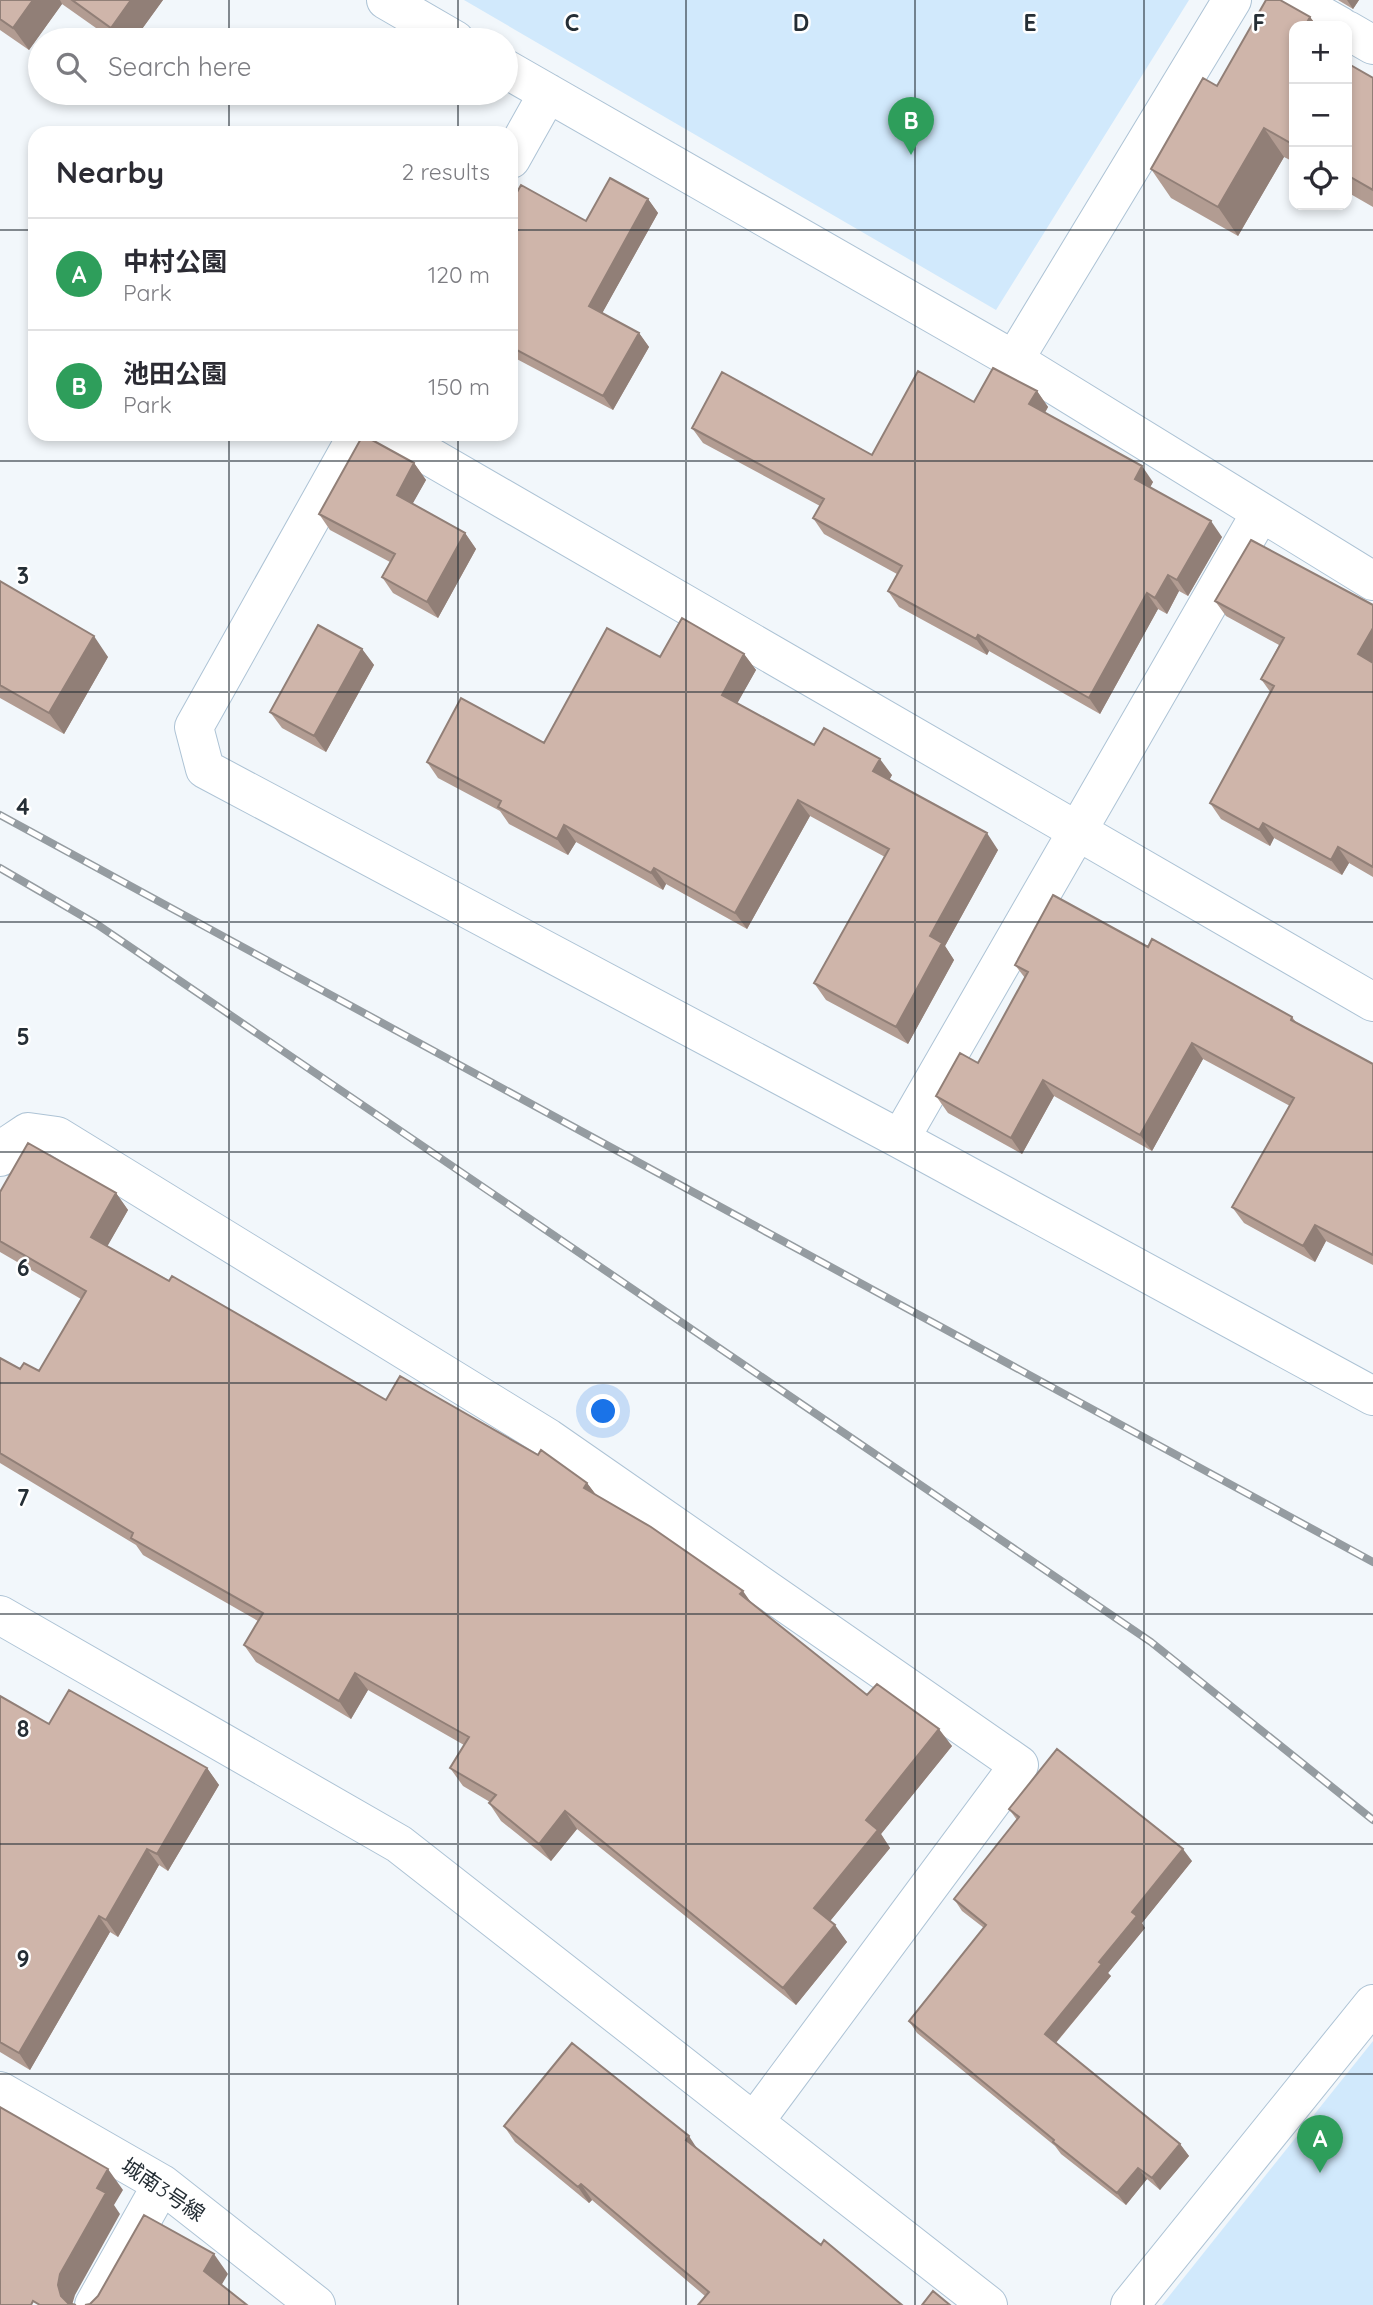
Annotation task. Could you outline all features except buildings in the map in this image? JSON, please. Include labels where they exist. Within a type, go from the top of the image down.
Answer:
[{"type":"street","points":[[386,0],[434,28]]},
{"type":"street","points":[[1014,360],[1232,0]]},
{"type":"street","points":[[1294,0],[1331,21]]},
{"type":"street","points":[[1352,33],[1373,45]]},
{"type":"street","points":[[518,76],[1014,360],[1260,514],[1373,581]]},
{"type":"street","points":[[518,147],[548,93]]},
{"type":"street","points":[[354,441],[194,727],[205,769],[900,1139],[1373,1396]]},
{"type":"street","points":[[403,441],[1373,1002]]},
{"type":"street","points":[[900,1139],[1260,514]]},
{"type":"street","points":[[0,1157],[7,1146],[28,1132],[57,1136],[548,1438],[1019,1765],[754,2122]]},
{"type":"street","points":[[0,1615],[399,1844],[988,2305]]},
{"type":"street","points":[[1130,2305],[1373,2004]]},
{"type":"street","name":"城南3号線","points":[[0,2091],[162,2184],[316,2305]]},
{"type":"street","points":[[94,2305],[162,2184]]},
{"type":"shaded area","points":[[464,0],[1189,0],[996,310],[518,31],[518,28],[512,28]]},
{"type":"shaded area","points":[[1373,2041],[1373,2305],[1162,2305]]},
{"type":"railway","points":[[0,815],[1373,1562]]},
{"type":"railway","points":[[0,868],[98,925],[1151,1642],[1373,1820]]},
{"type":"place","name":"池田公園","points":[[911,155]]},
{"type":"place","name":"中村公園","points":[[1320,2173]]}]
